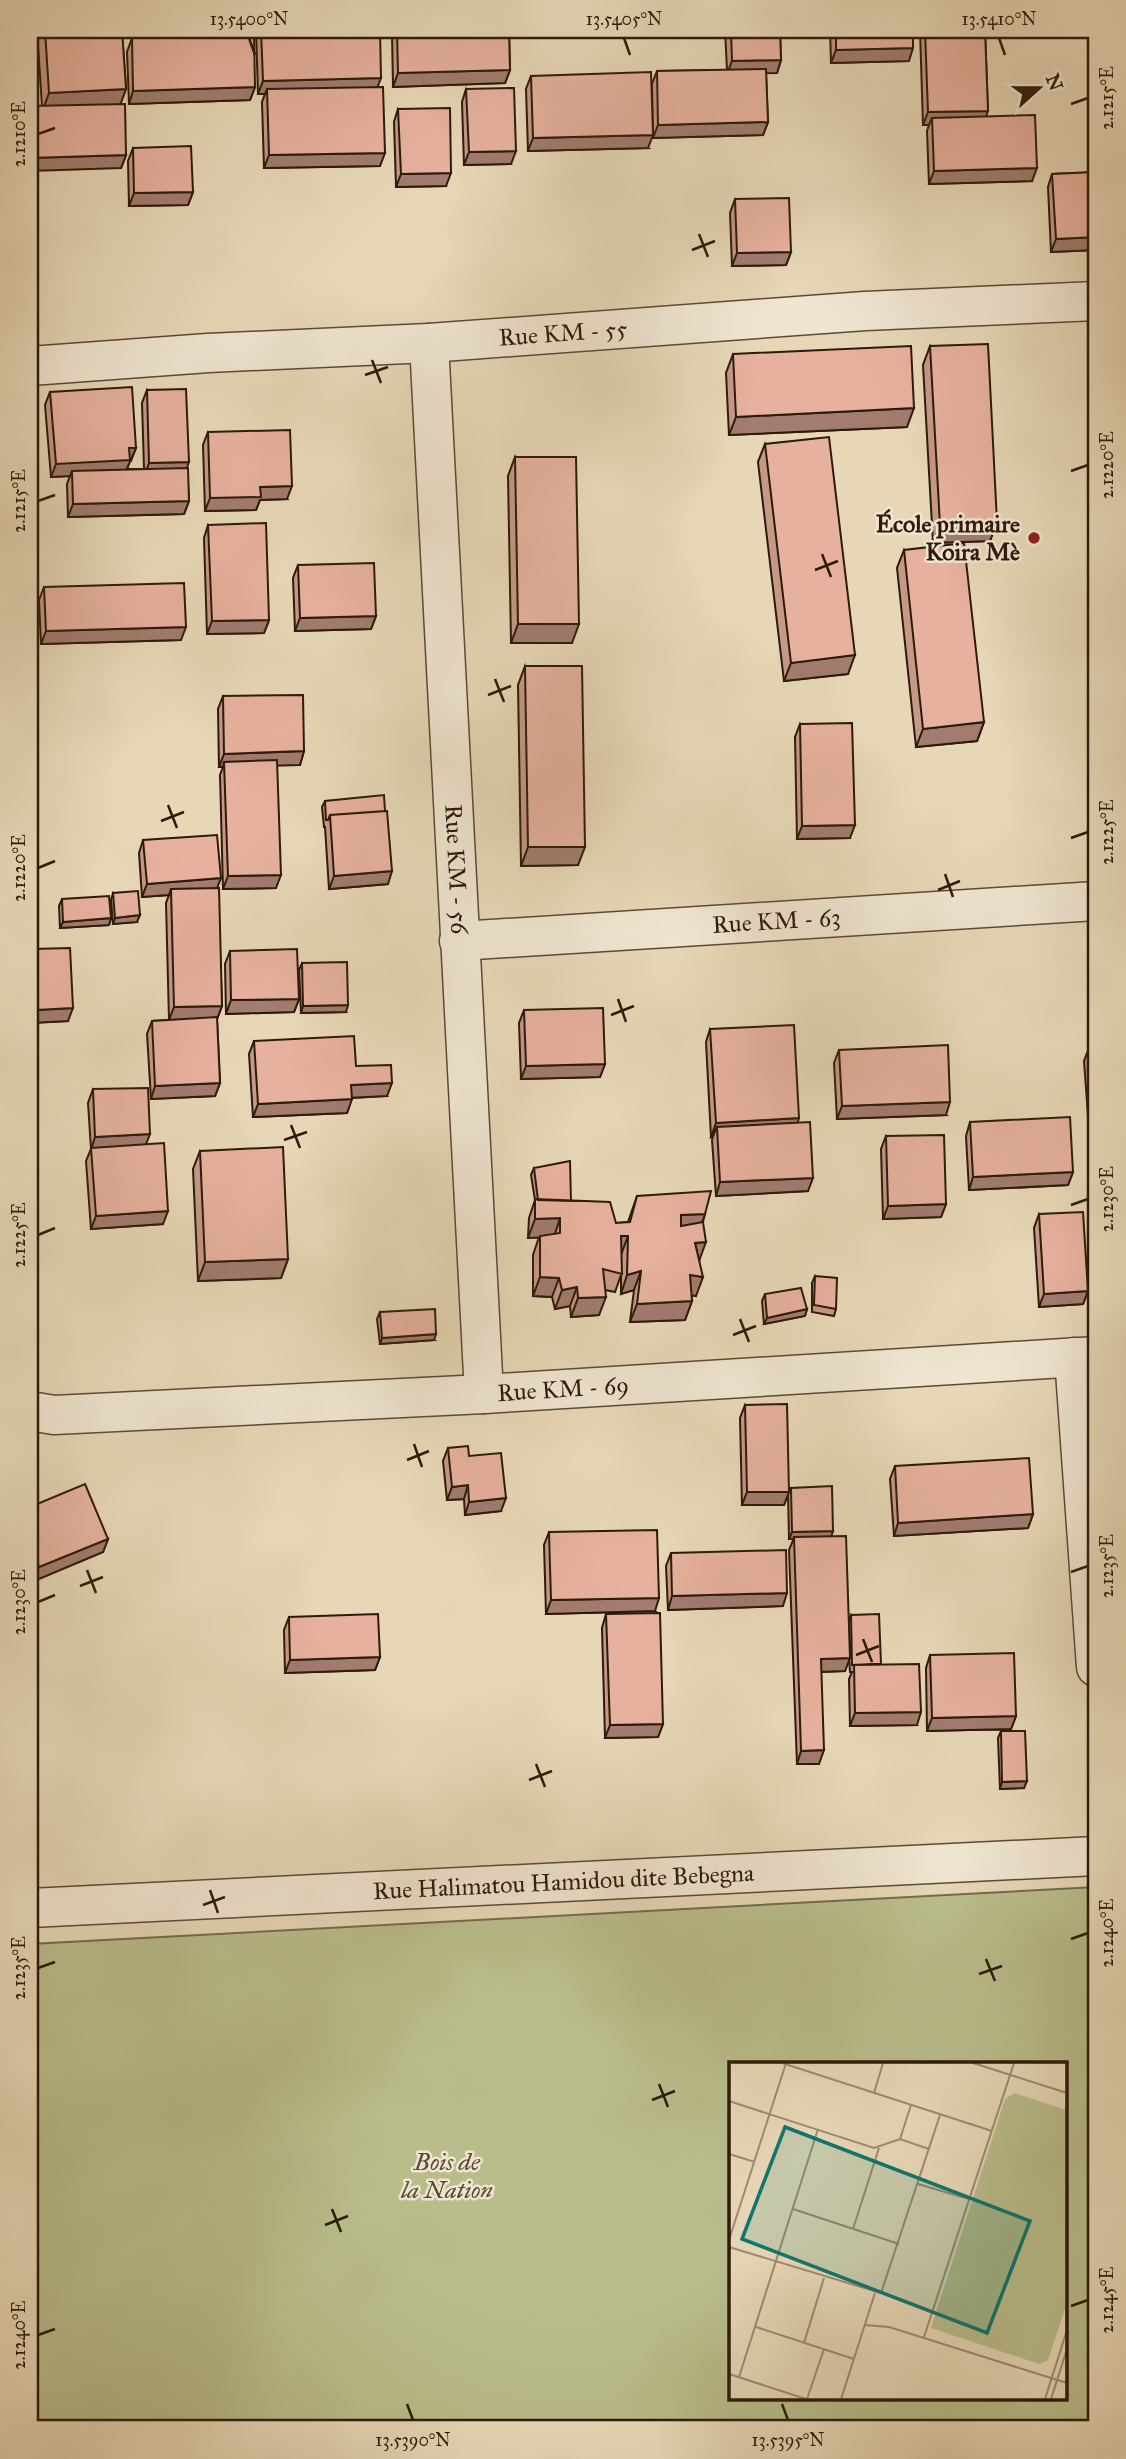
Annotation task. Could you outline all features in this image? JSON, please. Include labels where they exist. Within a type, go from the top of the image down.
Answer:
[{"type":"street","name":"Rue KM - 55","points":[[30,366],[208,353],[429,343],[865,311],[1096,301]]},
{"type":"street","name":"Rue KM - 56","points":[[429,343],[484,1394]]},
{"type":"street","name":"Rue KM - 63","points":[[459,941],[1096,901]]},
{"type":"street","name":"Rue KM - 69","points":[[30,1411],[54,1415],[484,1394],[1085,1357]]},
{"type":"street","points":[[1085,1357],[1096,1667]]},
{"type":"street","name":"Rue Halimatou Hamidou dite Bebegna","points":[[30,1908],[1096,1856]]},
{"type":"green space","name":"Bois de la Nation","points":[[1096,1887],[1096,2429],[30,2429],[30,1944]]},
{"type":"building","points":[[45,30],[122,30],[126,89],[49,93]]},
{"type":"building","points":[[261,30],[380,30],[381,78],[263,81]]},
{"type":"building","points":[[397,30],[509,30],[510,70],[398,73]]},
{"type":"building","points":[[731,30],[780,30],[781,60],[732,61]]},
{"type":"building","points":[[836,30],[913,30],[913,48],[836,50]]},
{"type":"building","points":[[925,30],[985,30],[988,111],[928,112]]},
{"type":"building","points":[[254,35],[255,87],[133,91],[132,38]]},
{"type":"building","points":[[766,69],[768,122],[658,125],[657,71]]},
{"type":"building","points":[[651,72],[653,135],[533,138],[531,76]]},
{"type":"building","points":[[33,77],[37,103],[30,104],[30,78]]},
{"type":"building","points":[[383,87],[385,153],[269,155],[267,89]]},
{"type":"building","points":[[514,88],[516,151],[469,152],[466,89]]},
{"type":"building","points":[[125,104],[126,155],[30,158],[30,106]]},
{"type":"building","points":[[450,108],[451,173],[401,174],[398,109]]},
{"type":"building","points":[[1035,115],[1037,168],[934,171],[932,118]]},
{"type":"building","points":[[191,146],[193,192],[134,193],[133,148]]},
{"type":"building","points":[[1096,172],[1096,237],[1056,239],[1052,174]]},
{"type":"building","points":[[789,198],[791,252],[737,253],[735,199]]},
{"type":"building","points":[[988,344],[997,522],[940,525],[930,346]]},
{"type":"building","points":[[911,346],[914,408],[736,417],[733,354]]},
{"type":"building","points":[[132,387],[136,448],[129,448],[130,460],[56,464],[50,392]]},
{"type":"building","points":[[186,389],[189,462],[149,463],[147,390]]},
{"type":"building","points":[[290,430],[292,486],[260,487],[261,497],[210,498],[208,432]]},
{"type":"building","points":[[829,437],[855,655],[791,663],[765,444]]},
{"type":"building","points":[[515,457],[576,457],[579,624],[518,624]]},
{"type":"building","points":[[188,468],[189,501],[73,504],[72,471]]},
{"type":"building","points":[[266,523],[269,620],[212,621],[208,525]]},
{"type":"building","points":[[964,543],[984,722],[923,729],[904,550]]},
{"type":"building","points":[[374,563],[376,616],[300,618],[298,565]]},
{"type":"building","points":[[184,583],[186,627],[46,631],[44,587]]},
{"type":"building","points":[[525,666],[582,666],[585,847],[528,847]]},
{"type":"building","points":[[303,695],[304,751],[224,754],[223,696]]},
{"type":"building","points":[[852,723],[855,825],[802,826],[800,724]]},
{"type":"building","points":[[277,760],[281,875],[228,876],[224,762]]},
{"type":"building","points":[[384,795],[385,811],[330,815],[326,820],[325,801]]},
{"type":"building","points":[[387,811],[392,871],[334,876],[330,815]]},
{"type":"building","points":[[217,835],[221,878],[147,884],[143,840]]},
{"type":"building","points":[[219,888],[222,1006],[174,1007],[171,889]]},
{"type":"building","points":[[138,891],[140,915],[115,918],[113,893]]},
{"type":"building","points":[[109,896],[111,918],[63,922],[62,899]]},
{"type":"building","points":[[70,948],[73,1008],[36,1010],[33,949]]},
{"type":"building","points":[[297,949],[299,999],[231,1000],[230,951]]},
{"type":"building","points":[[347,962],[348,1005],[303,1006],[302,963]]},
{"type":"building","points":[[603,1008],[605,1064],[526,1066],[524,1010]]},
{"type":"building","points":[[217,1017],[220,1083],[155,1086],[152,1021]]},
{"type":"building","points":[[794,1025],[799,1118],[716,1123],[710,1029]]},
{"type":"building","points":[[354,1036],[356,1066],[391,1065],[392,1083],[351,1085],[352,1099],[258,1104],[254,1041]]},
{"type":"building","points":[[948,1045],[950,1102],[842,1106],[839,1050]]},
{"type":"building","points":[[1096,1047],[1096,1103],[1093,1103],[1089,1048]]},
{"type":"building","points":[[148,1088],[150,1134],[95,1137],[93,1089]]},
{"type":"building","points":[[1092,1110],[1096,1110],[1096,1164]]},
{"type":"building","points":[[1070,1117],[1073,1172],[973,1177],[970,1122]]},
{"type":"building","points":[[810,1122],[813,1178],[720,1182],[717,1127]]},
{"type":"building","points":[[944,1135],[946,1204],[888,1206],[886,1136]]},
{"type":"building","points":[[164,1143],[168,1211],[96,1216],[91,1148]]},
{"type":"building","points":[[283,1147],[288,1259],[205,1262],[200,1151]]},
{"type":"building","points":[[570,1161],[571,1201],[538,1200],[534,1168]]},
{"type":"building","points":[[711,1191],[705,1214],[681,1215],[681,1226],[703,1222],[706,1242],[695,1243],[703,1277],[690,1275],[692,1301],[637,1304],[641,1271],[627,1275],[628,1236],[621,1236],[622,1274],[603,1269],[606,1297],[578,1298],[577,1287],[562,1290],[559,1278],[540,1277],[540,1236],[560,1233],[560,1218],[535,1219],[535,1199],[610,1202],[616,1223],[630,1222],[637,1196]]},
{"type":"building","points":[[1083,1212],[1088,1291],[1044,1294],[1039,1214]]},
{"type":"building","points":[[815,1276],[837,1278],[836,1309],[814,1305]]},
{"type":"building","points":[[801,1288],[807,1309],[767,1318],[765,1294]]},
{"type":"building","points":[[435,1309],[436,1334],[382,1338],[380,1312]]},
{"type":"building","points":[[787,1404],[789,1492],[747,1492],[745,1405]]},
{"type":"building","points":[[468,1446],[469,1456],[501,1453],[506,1498],[469,1502],[468,1485],[452,1487],[448,1448]]},
{"type":"building","points":[[1029,1458],[1033,1514],[898,1523],[895,1466]]},
{"type":"building","points":[[85,1484],[108,1539],[39,1567],[30,1546],[30,1507]]},
{"type":"building","points":[[832,1486],[833,1531],[792,1532],[791,1488]]},
{"type":"building","points":[[657,1530],[659,1598],[551,1600],[549,1532]]},
{"type":"building","points":[[846,1536],[850,1658],[821,1659],[824,1750],[801,1751],[794,1537]]},
{"type":"building","points":[[786,1550],[787,1593],[672,1596],[671,1553]]},
{"type":"building","points":[[660,1613],[663,1724],[610,1725],[606,1614]]},
{"type":"building","points":[[378,1614],[380,1657],[290,1660],[289,1617]]},
{"type":"building","points":[[879,1614],[881,1664],[852,1665],[851,1615]]},
{"type":"building","points":[[1014,1653],[1016,1716],[932,1718],[930,1655]]},
{"type":"building","points":[[919,1664],[921,1712],[855,1713],[854,1665]]},
{"type":"building","points":[[1001,1731],[1025,1731],[1027,1781],[1002,1782]]},
{"type":"place","name":"École primaire Koira Mè","points":[[1034,538]]}]
